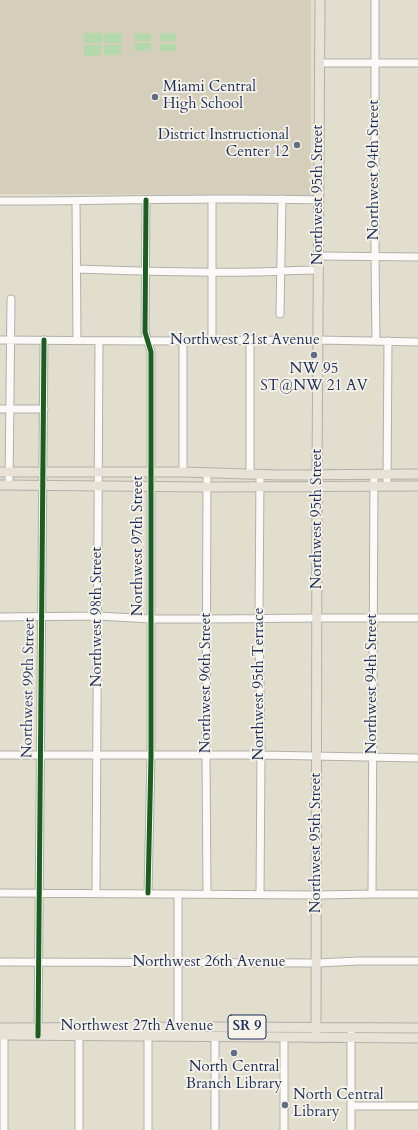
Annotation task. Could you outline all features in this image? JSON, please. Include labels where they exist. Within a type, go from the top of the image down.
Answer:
[{"type":"main road","name":"Northwest 95th Street","points":[[316,1038],[320,0]]},
{"type":"main road","points":[[4,472],[418,474]]},
{"type":"main road","points":[[4,485],[261,487],[418,486]]},
{"type":"main road","name":"Northwest 27th Avenue","points":[[38,1032],[70,1027],[215,1037],[351,1038],[418,1036]]},
{"type":"main road","name":"Northwest 27th Avenue","points":[[1,1033],[38,1032],[79,1036],[148,1032],[178,1028],[414,1028]]},
{"type":"main road","points":[[414,1028],[418,1036]]},
{"type":"street","name":"Northwest 94th Street","points":[[375,0],[376,341]]},
{"type":"street","points":[[320,62],[418,63]]},
{"type":"street","points":[[212,199],[212,341]]},
{"type":"street","points":[[280,314],[282,199]]},
{"type":"street","points":[[0,200],[319,200]]},
{"type":"street","name":"Northwest 97th Street","points":[[146,200],[145,332],[151,352],[151,619],[148,893]]},
{"type":"street","points":[[76,201],[77,340]]},
{"type":"street","points":[[319,256],[418,257]]},
{"type":"street","points":[[77,269],[213,272],[319,270]]},
{"type":"street","points":[[4,485],[10,409],[11,299]]},
{"type":"street","name":"Northwest 21st Avenue","points":[[0,340],[319,340],[418,342]]},
{"type":"street","name":"Northwest 99th Street","points":[[38,1032],[44,340]]},
{"type":"street","name":"Northwest 98th Street","points":[[96,893],[98,756],[99,341]]},
{"type":"street","points":[[183,341],[183,472]]},
{"type":"street","points":[[250,341],[250,474]]},
{"type":"street","points":[[388,341],[388,486]]},
{"type":"street","points":[[0,409],[44,409]]},
{"type":"street","name":"Northwest 96th Street","points":[[207,473],[207,894]]},
{"type":"street","name":"Northwest 95th Terrace","points":[[260,474],[260,894]]},
{"type":"street","name":"Northwest 94th Street","points":[[372,894],[374,474]]},
{"type":"street","points":[[0,617],[98,616],[151,619],[418,618]]},
{"type":"street","points":[[0,755],[261,755],[418,758]]},
{"type":"street","points":[[0,893],[317,895],[418,894]]},
{"type":"street","points":[[178,894],[178,1028]]},
{"type":"street","name":"Northwest 26th Avenue","points":[[0,962],[317,963],[418,961]]},
{"type":"street","points":[[70,1027],[79,1036],[79,1130]]},
{"type":"street","points":[[351,1028],[351,1130]]},
{"type":"street","points":[[148,1032],[148,1130]]},
{"type":"street","points":[[1,1033],[4,1130]]},
{"type":"street","points":[[215,1037],[216,1130]]},
{"type":"street","points":[[284,1037],[284,1130]]},
{"type":"street","points":[[351,1106],[418,1106]]},
{"type":"shaded area","name":"Miami Central High School","points":[[0,0],[311,0],[311,195],[0,194]]},
{"type":"green space","points":[[84,33],[102,33],[102,43],[84,43]]},
{"type":"green space","points":[[104,33],[121,33],[122,43],[104,43]]},
{"type":"green space","points":[[135,33],[151,34],[151,41],[135,41]]},
{"type":"green space","points":[[160,33],[176,34],[176,41],[160,41]]},
{"type":"green space","points":[[135,43],[151,43],[151,51],[135,51]]},
{"type":"green space","points":[[160,44],[176,44],[176,51],[160,51]]},
{"type":"green space","points":[[84,45],[101,45],[101,55],[84,56]]},
{"type":"green space","points":[[104,45],[121,45],[121,55],[104,55]]},
{"type":"cycle path","points":[[146,200],[145,332],[151,352],[151,756],[148,893]]},
{"type":"cycle path","points":[[38,1036],[44,340]]},
{"type":"place","name":"Miami Central High School","points":[[155,97]]},
{"type":"place","name":"District Instructional Center 12","points":[[297,145]]},
{"type":"place","name":"NW 95 ST@NW 21 AV","points":[[314,355]]},
{"type":"place","name":"North Central Branch Library","points":[[234,1053]]},
{"type":"place","name":"North Central Library","points":[[285,1105]]}]
